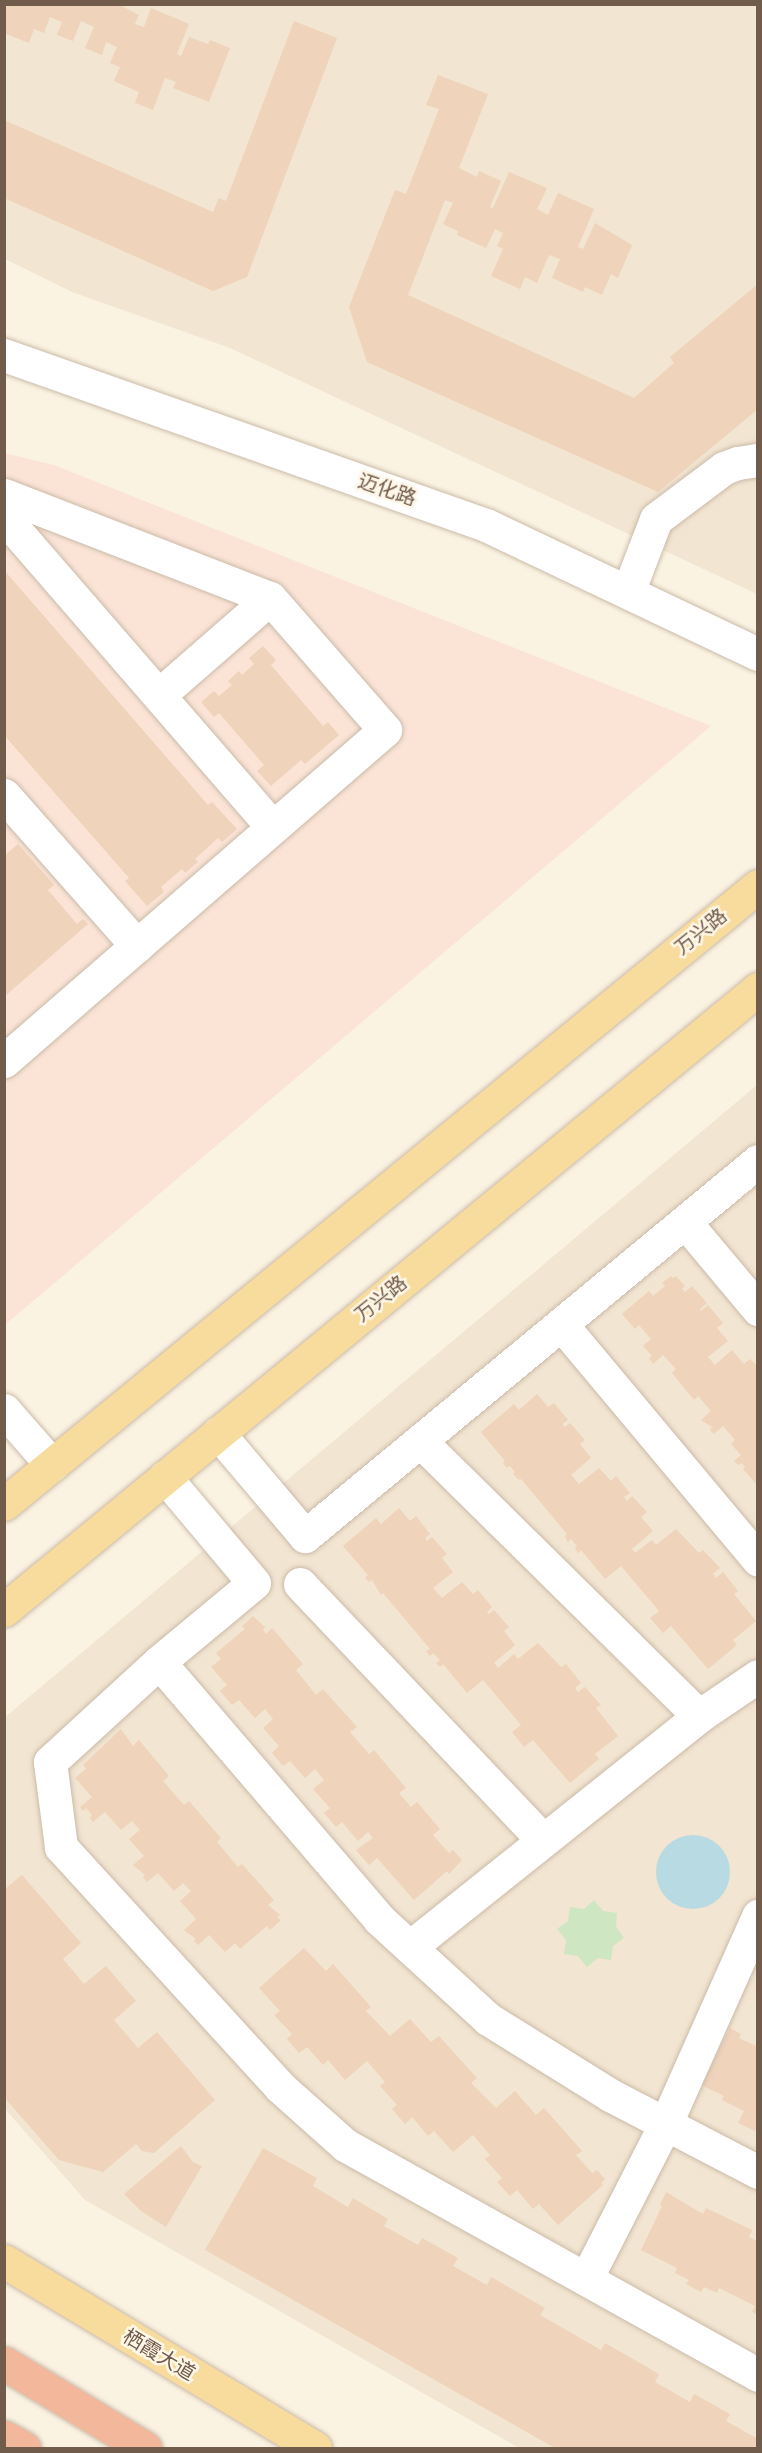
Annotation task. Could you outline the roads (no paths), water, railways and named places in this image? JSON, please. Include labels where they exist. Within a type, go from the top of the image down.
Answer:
[{"type":"highway","points":[[4,2363],[145,2448]]},
{"type":"highway","points":[[4,2437],[24,2448]]},
{"type":"main road","name":"万兴路","points":[[4,1504],[758,886]]},
{"type":"main road","name":"万兴路","points":[[4,1610],[758,989]]},
{"type":"main road","name":"栖霞大道","points":[[4,2261],[315,2448]]},
{"type":"street","name":"迈化路","points":[[4,355],[486,525],[758,654]]},
{"type":"street","points":[[628,592],[656,519],[724,468],[758,460]]},
{"type":"street","points":[[4,495],[270,598],[385,730],[4,1061]]},
{"type":"street","points":[[4,517],[273,827]]},
{"type":"street","points":[[159,695],[270,598]]},
{"type":"street","points":[[10,811],[137,946]]},
{"type":"street","points":[[300,1584],[305,1536],[758,1161]]},
{"type":"street","points":[[685,1222],[758,1309]]},
{"type":"street","points":[[561,1324],[758,1560]]},
{"type":"street","points":[[4,1410],[52,1465]]},
{"type":"street","points":[[218,1434],[305,1536]]},
{"type":"street","points":[[420,1441],[699,1716]]},
{"type":"street","points":[[165,1477],[254,1583]]},
{"type":"street","points":[[543,1840],[300,1584],[254,1583],[159,1662],[50,1762],[61,1847],[280,2087],[345,2145],[758,2375]]},
{"type":"street","points":[[159,1662],[379,1919],[488,2019],[610,2096],[758,2172]]},
{"type":"street","points":[[410,1947],[699,1716],[758,1676]]},
{"type":"street","points":[[586,2279],[749,1957],[758,1916]]},
{"type":"water","points":[[693,1835],[714,1841],[724,1851],[730,1872],[724,1893],[714,1903],[693,1909],[672,1903],[662,1893],[656,1872],[662,1851],[672,1841]]}]
